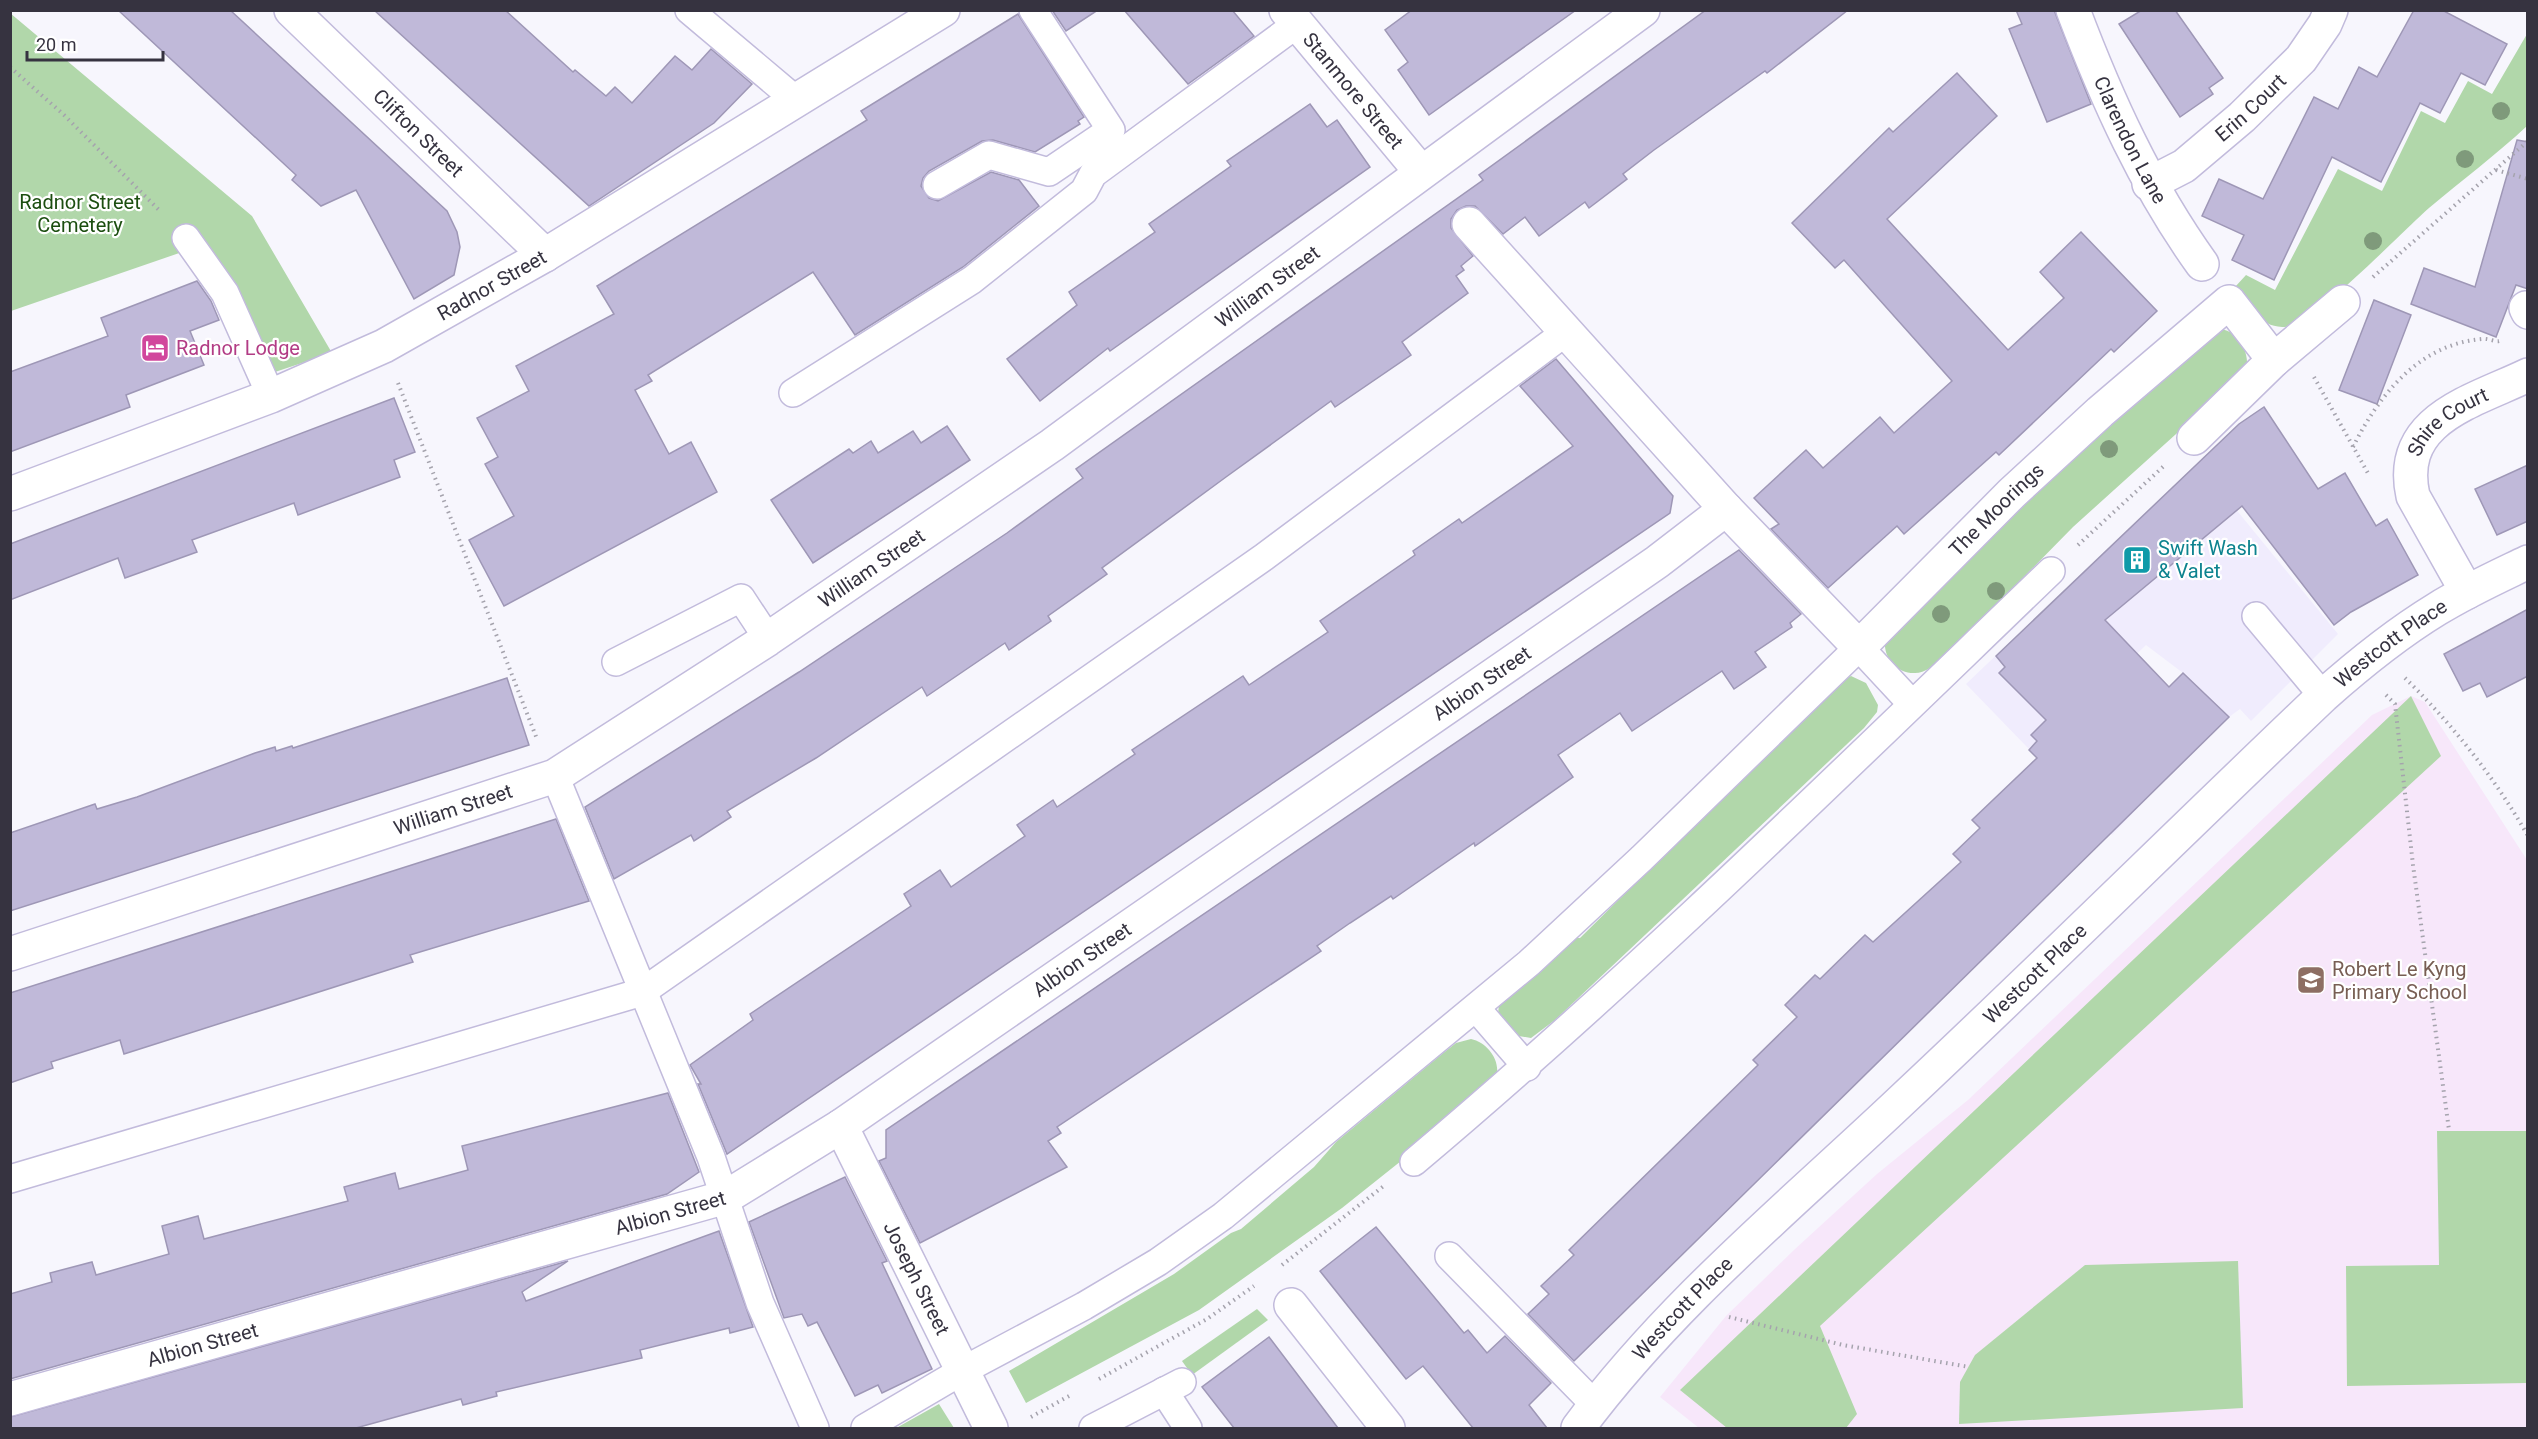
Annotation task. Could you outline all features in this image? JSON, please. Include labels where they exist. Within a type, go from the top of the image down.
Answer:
[{"type":"street","name":"Clifton Street","points":[[291,10],[545,255]]},
{"type":"street","name":"Radnor Street","points":[[10,494],[271,396],[384,346],[545,255],[943,10]]},
{"type":"street","name":"William Street","points":[[10,954],[554,777],[768,639],[1052,445],[1643,10]]},
{"type":"street","name":"Clarendon Lane","points":[[2073,10],[2121,125],[2150,184],[2202,264]]},
{"type":"street","name":"Erin Court","points":[[2150,184],[2184,166],[2242,117],[2301,59],[2325,24],[2331,10]]},
{"type":"street","name":"Stanmore Street","points":[[1292,17],[1421,172]]},
{"type":"street","points":[[1469,224],[1726,509],[1859,647]]},
{"type":"street","name":"The Moorings","points":[[1859,647],[2012,493],[2100,412],[2229,302],[2284,351]]},
{"type":"street","points":[[2194,438],[2284,351],[2343,302]]},
{"type":"street","name":"Shire Court","points":[[2467,592],[2413,496],[2409,479],[2410,463],[2421,437],[2442,416],[2528,375]]},
{"type":"street","name":"Albion Street","points":[[10,1399],[726,1197],[841,1126],[1657,562],[1726,509]]},
{"type":"street","name":"Westcott Place","points":[[1586,1417],[1682,1305],[2051,961],[2323,696],[2378,649],[2436,609],[2528,562]]},
{"type":"street","name":"Joseph Street","points":[[841,1126],[991,1428]]},
{"type":"street","points":[[1291,1305],[1388,1428]]},
{"type":"lane","points":[[689,10],[797,101]]},
{"type":"lane","points":[[937,185],[989,154],[1049,172],[1111,129],[1033,10]]},
{"type":"lane","points":[[794,393],[972,280],[1084,190],[1093,174],[1292,17]]},
{"type":"lane","points":[[186,238],[225,293],[271,396]]},
{"type":"lane","points":[[10,1179],[642,992],[1264,556],[1566,332]]},
{"type":"lane","points":[[1414,1162],[1527,1067],[1616,987],[2051,571]]},
{"type":"lane","points":[[616,662],[741,598],[768,639]]},
{"type":"lane","points":[[2256,616],[2323,696]]},
{"type":"lane","points":[[865,1428],[962,1371],[1084,1306],[1158,1262],[1279,1172],[1476,1008],[1642,858],[1859,647],[1912,705]]},
{"type":"lane","points":[[554,777],[726,1197],[760,1303],[815,1428]]},
{"type":"lane","points":[[1476,1008],[1527,1067]]},
{"type":"lane","points":[[1449,1257],[1586,1417]]},
{"type":"lane","points":[[1093,1428],[1173,1386],[1188,1428]]},
{"type":"path","points":[[10,67],[80,130],[186,238]]},
{"type":"path","points":[[2343,302],[2528,141]]},
{"type":"path","points":[[2495,170],[2528,179]]},
{"type":"path","points":[[2354,447],[2368,418],[2384,395],[2412,367],[2437,352],[2466,342],[2484,338],[2499,342],[2503,333]]},
{"type":"path","points":[[384,346],[554,777]]},
{"type":"path","points":[[2284,351],[2354,447],[2370,477]]},
{"type":"path","points":[[2051,571],[2194,438]]},
{"type":"path","points":[[2402,676],[2432,705],[2467,746],[2498,787],[2528,836]]},
{"type":"path","points":[[2395,704],[2413,865],[2449,1130]]},
{"type":"path","points":[[1277,1268],[1414,1162]]},
{"type":"path","points":[[1089,1385],[1207,1319],[1260,1282]]},
{"type":"path","points":[[1726,1316],[1843,1345],[1969,1367]]},
{"type":"path","points":[[1023,1420],[1071,1395]]},
{"type":"shaded area","points":[[2198,463],[2338,634],[2251,721],[2240,709],[2229,717],[2183,673],[2146,645],[2075,714],[2153,792],[2112,835],[1966,684]]},
{"type":"shaded area","name":"Robert Le Kyng Primary School","points":[[2411,696],[2425,702],[2527,860],[2527,1428],[1699,1428],[1660,1397],[1726,1316],[1795,1249],[1877,1174],[1968,1100],[2372,715]]},
{"type":"green space","name":"Radnor Street Cemetery","points":[[10,13],[252,216],[332,353],[275,372],[188,250],[11,311]]},
{"type":"green space","points":[[2527,34],[2527,126],[2429,208],[2339,292],[2303,320],[2290,326],[2280,327],[2258,316],[2235,287],[2246,275],[2275,290],[2338,169],[2382,191],[2421,111],[2445,123],[2468,81],[2492,94]]},
{"type":"green space","points":[[2221,329],[2233,334],[2242,344],[2245,350],[2247,370],[2073,527],[1942,660],[1919,673],[1907,672],[1895,666],[1885,647],[1888,633],[2139,394]]},
{"type":"green space","points":[[1851,676],[1866,683],[1878,705],[1877,712],[1864,728],[1555,1020],[1531,1038],[1513,1035],[1498,1014],[1499,1004],[1572,938],[1580,938],[1838,683]]},
{"type":"green space","points":[[2411,696],[2441,756],[1820,1326],[1857,1414],[1846,1428],[1727,1428],[1680,1390]]},
{"type":"green space","points":[[1471,1039],[1482,1043],[1494,1056],[1497,1073],[1401,1161],[1342,1208],[1199,1310],[1026,1403],[1009,1371],[1174,1274],[1231,1233],[1241,1229],[1314,1167],[1336,1142],[1442,1054],[1456,1043]]},
{"type":"green space","points":[[2437,1131],[2527,1131],[2527,1383],[2347,1386],[2346,1266],[2439,1265]]},
{"type":"green space","points":[[2238,1261],[2243,1408],[1959,1424],[1960,1382],[1975,1355],[2085,1265]]},
{"type":"green space","points":[[1257,1309],[1268,1320],[1192,1375],[1182,1361]]},
{"type":"green space","points":[[939,1404],[954,1428],[896,1428],[898,1427]]},
{"type":"building","points":[[118,10],[230,10],[447,211],[457,232],[460,247],[454,275],[414,299],[356,190],[321,206],[292,180],[296,175]]},
{"type":"building","points":[[374,10],[505,10],[573,72],[575,70],[606,96],[615,87],[632,103],[675,56],[692,70],[711,49],[752,84],[714,123],[589,206]]},
{"type":"building","points":[[1052,10],[1098,10],[1066,31]]},
{"type":"building","points":[[1124,10],[1232,10],[1254,36],[1188,84]]},
{"type":"building","points":[[1412,10],[1576,10],[1429,115],[1398,70],[1408,62],[1385,30]]},
{"type":"building","points":[[1706,10],[1848,10],[1767,73],[1765,71],[1654,150],[1623,174],[1627,179],[1589,208],[1585,202],[1539,236],[1525,217],[1503,234],[1475,206],[1466,206],[1457,210],[1451,219],[1451,228],[1473,256],[1461,266],[1464,270],[1456,276],[1468,293],[1402,342],[1411,355],[1335,407],[1331,401],[1226,477],[1102,568],[1107,574],[1048,616],[1051,621],[1009,650],[1005,643],[927,696],[922,687],[816,758],[727,811],[731,817],[694,841],[691,835],[614,879],[585,807],[799,672],[1007,533],[1083,478],[1076,469],[1483,180],[1479,175]]},
{"type":"building","points":[[2016,10],[2054,10],[2091,104],[2047,122],[2009,29],[2022,24]]},
{"type":"building","points":[[2142,10],[2175,10],[2223,78],[2209,88],[2213,94],[2180,117],[2119,24]]},
{"type":"building","points":[[2414,10],[2442,10],[2507,44],[2485,85],[2461,73],[2440,113],[2420,103],[2381,182],[2332,157],[2274,280],[2232,260],[2244,235],[2202,216],[2219,179],[2263,199],[2314,97],[2338,109],[2359,67],[2377,77]]},
{"type":"building","points":[[1018,14],[1084,117],[1078,121],[1080,124],[1035,152],[993,140],[982,141],[929,171],[923,178],[921,186],[929,198],[938,201],[991,172],[1019,180],[1039,206],[963,267],[855,335],[813,272],[648,375],[652,381],[635,390],[669,454],[691,442],[717,492],[504,606],[469,540],[514,516],[485,464],[498,457],[477,418],[529,391],[516,366],[614,314],[597,286],[867,120],[861,111]]},
{"type":"building","points":[[1957,73],[1997,116],[1887,219],[2008,350],[2064,298],[2040,272],[2081,232],[2157,311],[2114,352],[2111,349],[1999,455],[1996,452],[1904,534],[1897,526],[1828,588],[1771,529],[1779,524],[1754,498],[1806,450],[1823,468],[1880,417],[1894,433],[1952,381],[1844,260],[1835,268],[1792,223],[1889,128],[1893,132]]},
{"type":"building","points":[[1310,104],[1327,127],[1337,120],[1370,167],[1110,351],[1108,348],[1040,401],[1007,359],[1077,305],[1069,292],[1155,232],[1149,224],[1231,166],[1227,161]]},
{"type":"building","points":[[2517,140],[2528,142],[2528,289],[2516,285],[2496,337],[2411,304],[2424,268],[2475,287]]},
{"type":"building","points":[[197,281],[211,301],[219,320],[190,331],[204,365],[126,395],[130,407],[10,452],[10,372],[108,336],[101,318]]},
{"type":"building","points":[[2374,300],[2411,315],[2377,404],[2339,390]]},
{"type":"building","points":[[1556,359],[1673,496],[1670,513],[727,1154],[698,1084],[701,1084],[690,1065],[753,1020],[750,1014],[911,906],[904,894],[940,870],[951,887],[1025,836],[1017,825],[1053,800],[1057,807],[1135,754],[1132,750],[1243,676],[1249,685],[1328,632],[1320,621],[1415,555],[1413,551],[1459,519],[1462,523],[1573,446],[1520,386]]},
{"type":"building","points":[[394,398],[415,452],[394,460],[400,477],[298,515],[294,503],[192,540],[197,552],[125,578],[118,558],[10,600],[10,544]]},
{"type":"building","points":[[2264,407],[2318,489],[2345,473],[2376,526],[2387,519],[2418,575],[2351,612],[2334,625],[2242,506],[2105,620],[2169,687],[2183,673],[2229,717],[1574,1361],[1528,1314],[1549,1294],[1541,1286],[1574,1255],[1569,1250],[1758,1065],[1753,1060],[1797,1017],[1785,1005],[1815,975],[1820,979],[1865,935],[1873,942],[1961,862],[1953,854],[1980,828],[1972,820],[2037,758],[2029,750],[2037,741],[2031,735],[2046,720],[1999,673],[2005,667],[1996,656],[2239,424]]},
{"type":"building","points":[[947,426],[970,460],[813,563],[771,500],[849,449],[853,453],[871,441],[878,453],[913,431],[921,443]]},
{"type":"building","points":[[2528,465],[2528,521],[2497,535],[2475,489]]},
{"type":"building","points":[[1739,550],[1801,614],[1790,623],[1792,627],[1755,652],[1766,667],[1734,689],[1722,671],[1632,731],[1620,713],[1558,755],[1573,777],[1475,846],[1474,843],[1393,899],[1391,896],[1350,923],[1317,946],[1321,951],[1057,1127],[1061,1133],[1048,1141],[1067,1167],[920,1243],[879,1161],[886,1158],[886,1130]]},
{"type":"building","points":[[2528,609],[2528,676],[2487,697],[2480,683],[2463,691],[2444,654]]},
{"type":"building","points":[[507,678],[529,745],[10,911],[10,833],[95,804],[97,809],[137,797],[255,753],[275,747],[276,751],[292,746],[293,748]]},
{"type":"building","points":[[556,819],[589,901],[410,955],[413,962],[124,1054],[120,1040],[51,1062],[53,1068],[10,1083],[10,993]]},
{"type":"building","points":[[668,1093],[699,1172],[667,1194],[10,1379],[10,1294],[52,1282],[50,1273],[92,1262],[96,1275],[169,1254],[162,1226],[198,1216],[204,1239],[348,1201],[344,1187],[395,1173],[399,1189],[468,1170],[462,1146]]},
{"type":"building","points":[[845,1177],[887,1261],[882,1263],[932,1369],[882,1393],[878,1385],[855,1396],[817,1322],[808,1326],[802,1314],[784,1318],[749,1222]]},
{"type":"building","points":[[1376,1227],[1464,1333],[1468,1330],[1487,1353],[1505,1336],[1551,1383],[1529,1405],[1547,1428],[1473,1428],[1423,1366],[1406,1379],[1320,1271]]},
{"type":"building","points":[[719,1231],[753,1327],[730,1333],[729,1328],[640,1350],[642,1358],[496,1392],[497,1396],[463,1405],[461,1399],[356,1428],[10,1428],[10,1417],[568,1261],[522,1292],[526,1301]]},
{"type":"building","points":[[1269,1337],[1338,1428],[1234,1428],[1202,1387]]},
{"type":"place","name":"Radnor Lodge","points":[[155,348]]},
{"type":"place","name":"Swift Wash & Valet","points":[[2137,560]]},
{"type":"place","name":"Robert Le Kyng Primary School","points":[[2311,980]]}]
